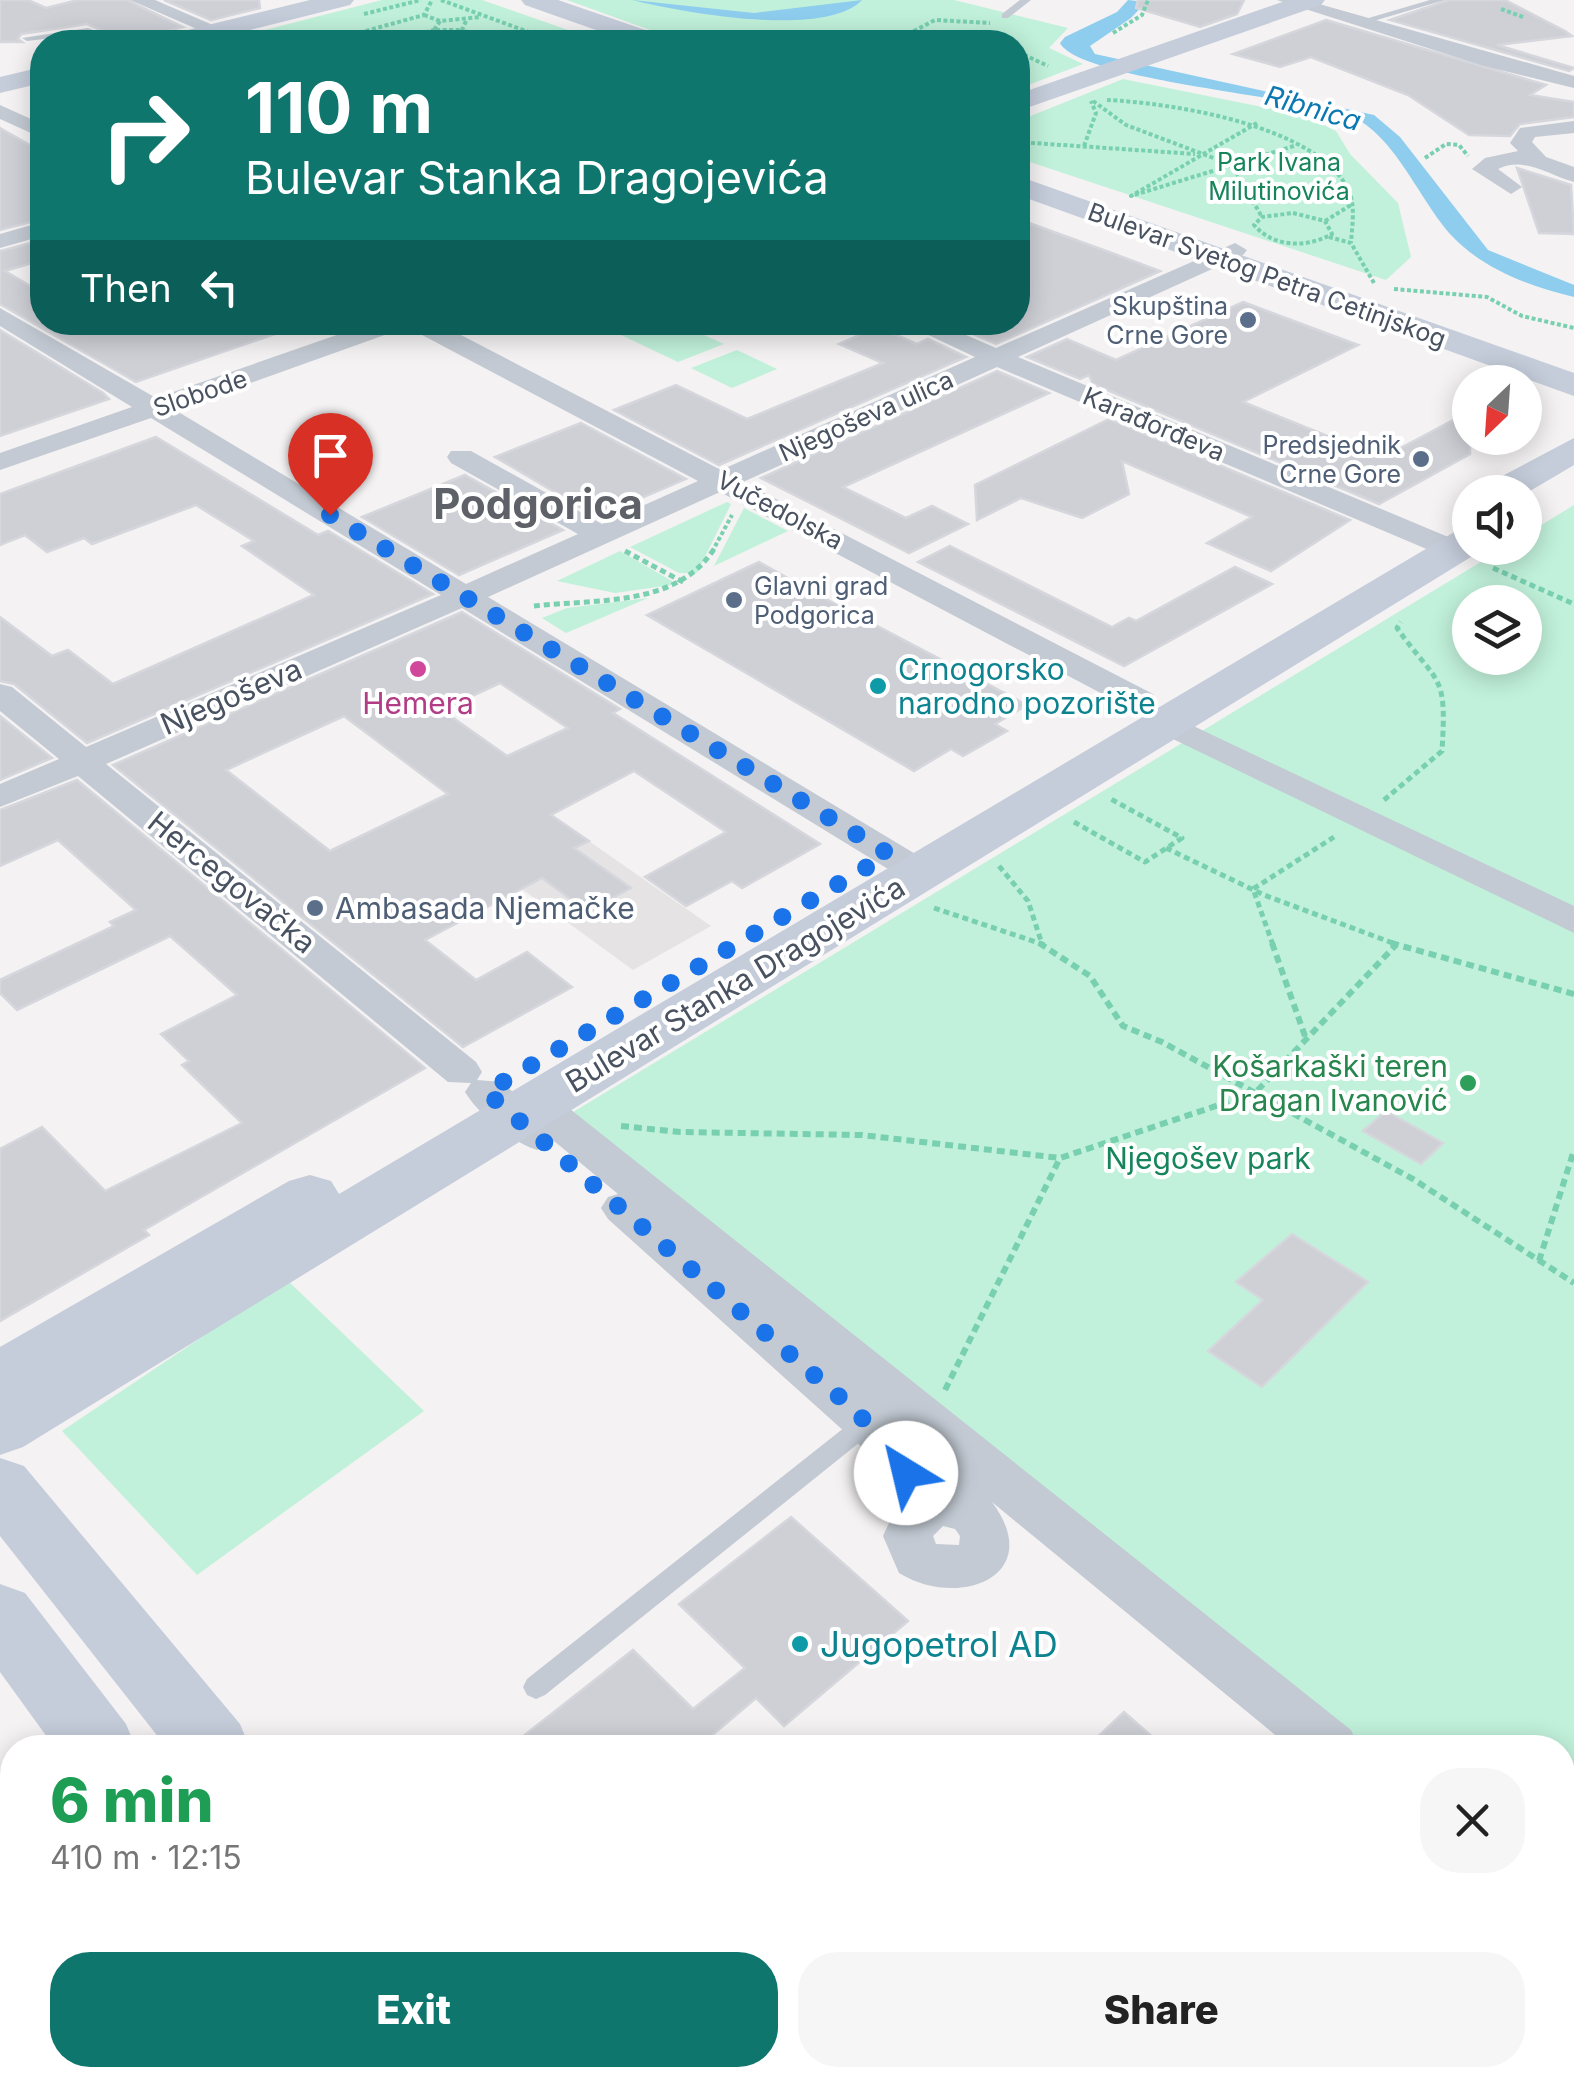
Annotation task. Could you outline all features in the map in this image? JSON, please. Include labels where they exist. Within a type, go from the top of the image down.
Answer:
[{"type":"street","points":[[139,0],[211,30]]},
{"type":"street","points":[[224,30],[341,0]]},
{"type":"street","points":[[534,0],[620,30]]},
{"type":"street","points":[[1030,101],[1084,90],[1184,44],[1300,1],[1360,22],[1574,82]]},
{"type":"street","points":[[494,8],[577,30]]},
{"type":"street","points":[[0,85],[30,77]]},
{"type":"street","points":[[4,114],[30,109]]},
{"type":"street","points":[[4,114],[30,126]]},
{"type":"street","points":[[1536,155],[1521,142],[1527,132],[1574,127]]},
{"type":"street","points":[[1511,187],[1483,169],[1522,158],[1548,162],[1574,176]]},
{"type":"street","name":"Bulevar Svetog Petra Cetinjskog","points":[[1030,177],[1574,384]]},
{"type":"street","name":"Bulevar Svetog Petra Cetinjskog","points":[[1030,189],[1574,370]]},
{"type":"street","points":[[0,241],[30,232]]},
{"type":"street","points":[[996,358],[1228,253]]},
{"type":"street","points":[[33,335],[475,604],[911,877]]},
{"type":"street","points":[[126,393],[290,335]]},
{"type":"street","name":"Slobode","points":[[0,462],[158,414],[365,335]]},
{"type":"street","name":"Vučedolska","points":[[441,335],[1141,701]]},
{"type":"street","name":"Karađorđeva","points":[[942,335],[1451,538]]},
{"type":"street","name":"Njegoševa ulica","points":[[475,604],[599,535],[734,486],[996,358]]},
{"type":"street","points":[[1530,475],[1574,450]]},
{"type":"street","points":[[460,457],[599,535]]},
{"type":"street","points":[[1542,496],[1574,477]]},
{"type":"street","name":"Bulevar Stanka Dragojevića","points":[[911,877],[1141,701],[1451,538]]},
{"type":"street","name":"Bulevar Stanka Dragojevića","points":[[0,1378],[911,877],[1451,538]]},
{"type":"street","name":"Njegoševa","points":[[0,797],[83,760],[475,604]]},
{"type":"street","name":"Hercegovačka","points":[[0,694],[505,1100],[896,1430],[962,1508],[926,1508],[912,1522],[896,1430]]},
{"type":"street","points":[[1185,732],[1574,921]]},
{"type":"street","points":[[505,1100],[896,1430],[1314,1735]]},
{"type":"street","name":"Bulevar Stanka Dragojevića","points":[[0,1428],[505,1100]]},
{"type":"street","points":[[0,1486],[201,1735]]},
{"type":"street","points":[[0,1615],[89,1735]]},
{"type":"lane","points":[[1005,16],[1026,0]]},
{"type":"lane","points":[[1360,22],[1440,0]]},
{"type":"lane","points":[[536,1687],[896,1430]]},
{"type":"path","points":[[424,16],[432,0]]},
{"type":"path","points":[[441,0],[494,8],[534,30]]},
{"type":"path","points":[[1113,33],[1142,15],[1148,0]]},
{"type":"path","points":[[371,30],[424,16],[440,21],[466,21],[494,8]]},
{"type":"path","points":[[1501,9],[1524,17]]},
{"type":"path","points":[[914,30],[935,20],[994,23]]},
{"type":"path","points":[[434,30],[440,21]]},
{"type":"path","points":[[434,30],[462,30],[466,21]]},
{"type":"path","points":[[1084,90],[1257,123],[1333,170],[1351,196],[1351,244],[1378,288],[1487,297],[1522,316],[1574,328]]},
{"type":"path","points":[[1084,90],[1096,114],[1084,146]]},
{"type":"path","points":[[1084,90],[1126,125],[1232,165],[1262,217]]},
{"type":"path","points":[[1257,123],[1131,196],[1296,146]]},
{"type":"path","points":[[1030,143],[1202,154]]},
{"type":"path","points":[[1425,158],[1446,144],[1459,145],[1486,166]]},
{"type":"path","points":[[1325,221],[1351,206]]},
{"type":"path","points":[[1328,238],[1333,229],[1325,221],[1293,213],[1262,217],[1254,225],[1266,237],[1296,243],[1328,238],[1351,244]]},
{"type":"path","points":[[475,604],[665,590],[685,583],[699,574],[734,486]]},
{"type":"path","points":[[599,535],[685,583]]},
{"type":"path","points":[[1451,538],[1574,604]]},
{"type":"path","points":[[1070,820],[1145,862],[1182,838],[1107,797]]},
{"type":"path","points":[[1166,848],[1210,871],[1395,946],[1574,994]]},
{"type":"path","points":[[986,855],[1020,886],[1039,920],[1042,946]]},
{"type":"path","points":[[911,877],[1080,964],[1109,992],[1123,1026],[1413,1179],[1574,1283]]},
{"type":"path","points":[[505,1100],[680,1132],[862,1135],[1060,1158],[1255,1093],[1395,946]]},
{"type":"path","points":[[1539,1260],[1574,1150]]},
{"type":"path","points":[[896,1430],[1060,1158]]},
{"type":"shaded area","points":[[570,828],[711,926],[633,970],[493,868]]},
{"type":"green space","points":[[382,0],[482,0],[568,30],[265,30]]},
{"type":"green space","points":[[567,0],[954,0],[1068,28],[1049,48],[1083,64],[1030,84],[1030,30],[650,30]]},
{"type":"green space","name":"Park Ivana Milutinovića","points":[[1123,79],[1302,115],[1336,131],[1350,154],[1398,203],[1411,257],[1386,280],[1030,162],[1030,116]]},
{"type":"green space","points":[[621,335],[704,335],[724,344],[678,362]]},
{"type":"green space","points":[[737,350],[777,369],[732,388],[691,368]]},
{"type":"green space","points":[[727,502],[731,504],[697,573],[679,573],[630,547]]},
{"type":"green space","name":"Njegošev park","points":[[1574,505],[1574,1735],[1351,1735],[565,1117],[1476,565],[1542,565],[1542,525]]},
{"type":"green space","points":[[744,508],[788,531],[714,566]]},
{"type":"green space","points":[[620,551],[672,581],[671,585],[615,593],[557,581]]},
{"type":"green space","points":[[648,598],[566,633],[542,618],[567,608]]},
{"type":"green space","points":[[287,1280],[424,1411],[197,1575],[62,1431]]},
{"type":"water","points":[[632,0],[754,13],[862,0],[843,12],[786,20],[716,16]]},
{"type":"water","points":[[1128,0],[1146,2],[1131,18],[1090,46],[1095,54],[1374,115],[1400,137],[1488,250],[1574,285],[1574,297],[1509,276],[1466,249],[1440,222],[1392,150],[1362,122],[1344,113],[1145,77],[1075,56],[1060,43],[1117,12]]},
{"type":"building","points":[[0,0],[28,0],[46,8],[78,0],[127,0],[183,27],[101,30],[87,24],[30,30],[21,34],[18,39],[22,42],[0,42]]},
{"type":"building","points":[[164,0],[259,0],[260,8],[211,20]]},
{"type":"building","points":[[1138,0],[1244,0],[1237,14],[1200,27],[1136,8]]},
{"type":"building","points":[[1449,0],[1505,0],[1565,31],[1572,36],[1497,45],[1574,68],[1569,71],[1390,20]]},
{"type":"building","points":[[1326,20],[1546,85],[1530,95],[1574,102],[1574,117],[1520,124],[1510,136],[1469,135],[1408,95],[1311,57],[1280,67],[1233,54]]},
{"type":"building","points":[[0,128],[30,145],[30,222],[0,230]]},
{"type":"building","points":[[1517,168],[1571,185],[1574,234],[1539,233]]},
{"type":"building","points":[[1030,223],[1160,271],[1030,329]]},
{"type":"building","points":[[30,243],[30,264],[5,271],[30,286],[30,321],[0,304],[0,251]]},
{"type":"building","points":[[1243,302],[1358,345],[1243,402],[1382,458],[1452,421],[1452,455],[1468,455],[1379,504],[1093,384],[1089,375],[1080,379],[1027,357],[1067,339],[1116,360]]},
{"type":"building","points":[[0,330],[103,393],[109,399],[0,436]]},
{"type":"building","points":[[54,335],[272,335],[136,382]]},
{"type":"building","points":[[859,335],[896,335],[917,344],[928,339],[966,357],[719,465],[614,410],[676,385],[747,419],[883,363],[839,344]]},
{"type":"building","points":[[975,335],[1016,335],[996,344]]},
{"type":"building","points":[[997,371],[1049,393],[843,487],[906,518],[932,506],[968,524],[909,553],[761,478]]},
{"type":"building","points":[[1109,419],[1350,520],[1271,571],[1207,543],[1252,517],[1122,461],[1129,494],[1082,518],[1021,498],[977,520],[975,485]]},
{"type":"building","points":[[581,423],[686,479],[597,517],[495,457]]},
{"type":"building","points":[[156,437],[318,535],[328,531],[433,594],[87,743],[14,684],[0,681],[0,617],[52,656],[68,650],[113,684],[314,595],[242,546],[254,541],[196,505],[92,544],[84,538],[47,552],[25,535],[0,545],[0,494]]},
{"type":"building","points":[[465,475],[563,530],[459,575],[362,517]]},
{"type":"building","points":[[950,546],[1112,627],[1129,618],[1136,621],[1235,567],[1272,584],[1124,666],[918,562]]},
{"type":"building","name":"Crnogorsko narodno pozorište","points":[[759,562],[1027,705],[995,724],[1007,731],[963,756],[951,749],[914,771],[647,615]]},
{"type":"building","points":[[462,612],[620,709],[613,713],[820,844],[742,888],[732,881],[686,906],[645,877],[726,832],[634,771],[551,815],[589,841],[574,848],[631,888],[588,912],[542,878],[425,940],[476,980],[527,952],[572,987],[463,1047],[113,765]],"holes":[[[500,683],[568,728],[507,756],[442,710]],[[344,716],[448,794],[330,851],[226,770]]]},
{"type":"building","points":[[0,716],[52,758],[0,780]]},
{"type":"building","points":[[77,780],[425,1068],[144,1230],[149,1235],[0,1321],[0,1149],[42,1127],[105,1191],[242,1123],[182,1065],[189,1061],[161,1034],[237,995],[170,936],[17,1010],[0,993],[0,980],[114,926],[110,922],[136,910],[58,840],[0,866],[0,810]]},
{"type":"building","points":[[1386,1111],[1443,1143],[1421,1164],[1363,1131]]},
{"type":"building","points":[[1292,1234],[1368,1282],[1262,1387],[1208,1351],[1263,1300],[1236,1282]]},
{"type":"building","name":"Jugopetrol AD","points":[[791,1517],[908,1621],[784,1726],[756,1698],[712,1735],[525,1735],[633,1650],[693,1709],[745,1668],[679,1604]]},
{"type":"building","points":[[1124,1712],[1150,1735],[1100,1735]]},
{"type":"place","name":"Skupština Crne Gore","points":[[1248,320]]},
{"type":"place","name":"Predsjednik Crne Gore","points":[[1421,459]]},
{"type":"place","name":"Glavni grad Podgorica","points":[[734,600]]},
{"type":"place","name":"Hemera","points":[[418,669]]},
{"type":"place","name":"Crnogorsko narodno pozorište","points":[[878,686]]},
{"type":"place","name":"Ambasada Njemačke","points":[[315,908]]},
{"type":"place","name":"Košarkaški teren Dragan Ivanović","points":[[1468,1083]]},
{"type":"place","name":"Jugopetrol AD","points":[[800,1644]]},
{"type":"district","name":"Podgorica","points":[[538,503]]},
{"type":"route","points":[[330,515],[889,854],[486,1092],[850,1406],[892,1448],[906,1473]]},
{"type":"water label","name":"Ribnica","points":[[1313,108]]}]
